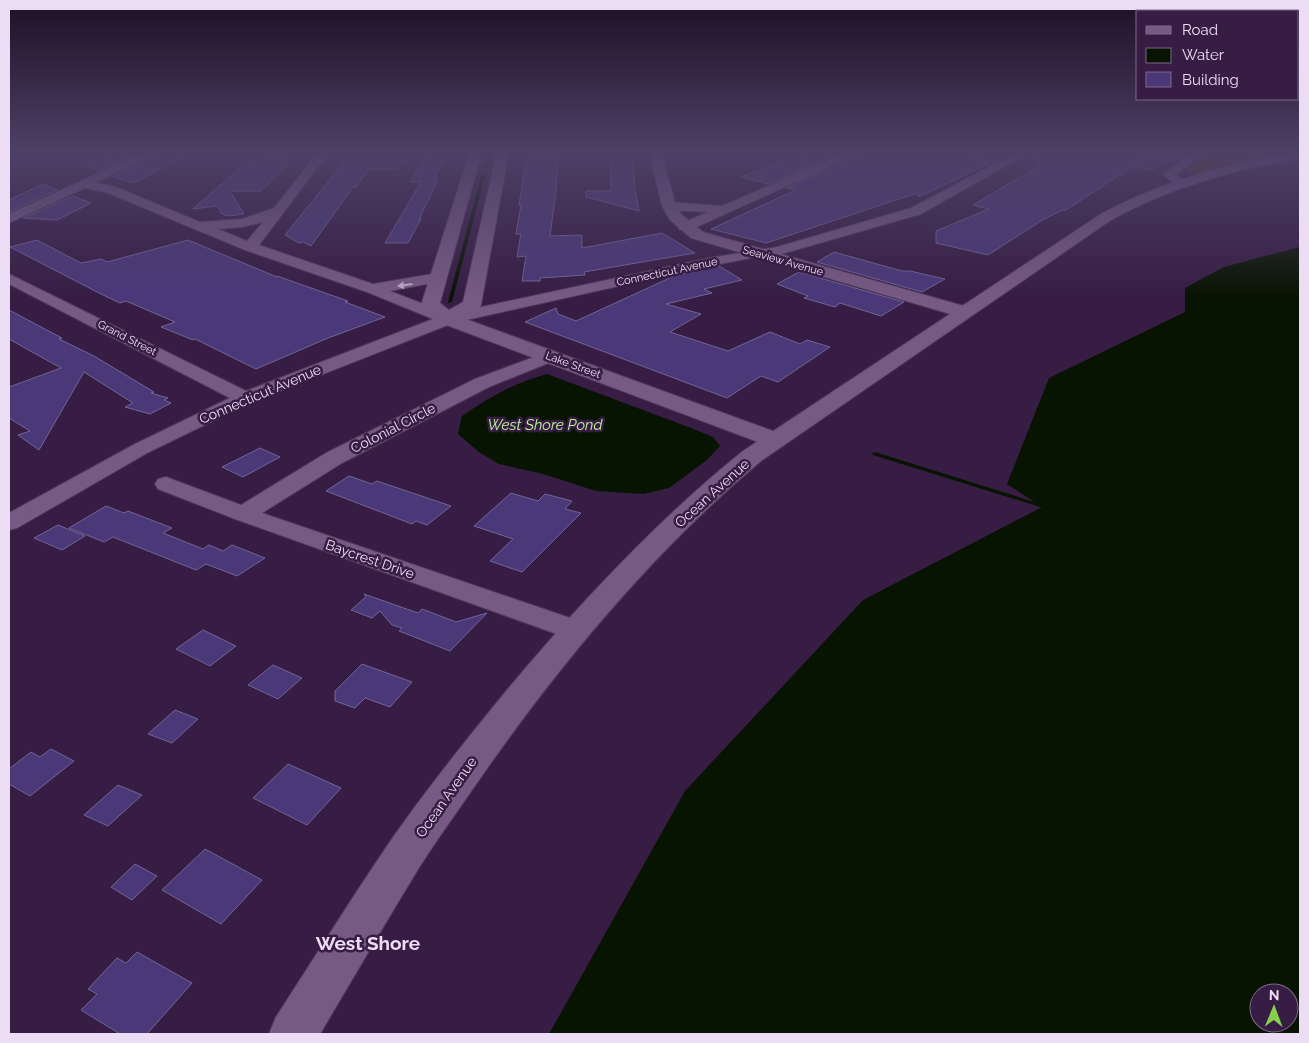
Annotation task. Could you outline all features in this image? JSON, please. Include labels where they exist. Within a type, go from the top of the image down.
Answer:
[{"type":"street","points":[[9,219],[50,200]]},
{"type":"street","name":"Lake Street","points":[[136,200],[250,247],[372,289],[775,440]]},
{"type":"street","points":[[250,247],[286,200]]},
{"type":"street","points":[[473,200],[438,278],[430,305],[448,319],[472,305],[475,291],[483,200]]},
{"type":"street","name":"Seaview Avenue","points":[[667,200],[674,217],[702,237],[964,312]]},
{"type":"street","points":[[686,227],[747,200]]},
{"type":"street","name":"Connecticut Avenue","points":[[9,523],[142,448],[245,398],[448,319],[756,253],[778,251],[916,211],[937,200]]},
{"type":"street","name":"Ocean Avenue","points":[[293,1034],[403,857],[486,740],[575,630],[652,547],[724,479],[775,440],[1106,217],[1137,200]]},
{"type":"street","points":[[669,206],[726,209]]},
{"type":"street","points":[[190,222],[209,225],[240,223],[262,218],[278,210]]},
{"type":"street","name":"Grand Street","points":[[9,278],[245,398]]},
{"type":"street","name":"Lake Street","points":[[372,289],[438,278]]},
{"type":"street","name":"Connecticut Avenue","points":[[475,291],[527,302]]},
{"type":"street","name":"Colonial Circle","points":[[243,514],[334,458],[482,383],[550,356]]},
{"type":"street","name":"Baycrest Drive","points":[[166,484],[243,514],[575,630]]},
{"type":"water","points":[[1300,247],[1300,1034],[549,1034],[685,791],[863,600],[1042,507],[1007,484],[1049,378],[1185,312],[1185,288],[1224,267]]},
{"type":"water","name":"West Shore Pond","points":[[547,374],[713,437],[720,446],[707,460],[669,488],[644,494],[596,491],[543,474],[499,464],[479,452],[458,434],[462,416],[503,391]]},
{"type":"building","points":[[10,200],[36,200],[9,212]]},
{"type":"building","points":[[65,200],[82,200],[91,203],[57,220],[23,218]]},
{"type":"building","points":[[204,200],[235,200],[244,214],[228,216],[222,214],[217,206],[193,209]]},
{"type":"building","points":[[314,200],[344,200],[311,246],[303,242],[299,243],[285,235]]},
{"type":"building","points":[[411,200],[428,200],[419,219],[421,219],[408,243],[385,243]]},
{"type":"building","points":[[520,200],[555,200],[550,236],[582,235],[582,248],[662,233],[695,253],[584,272],[585,275],[540,278],[540,281],[522,281],[526,256],[517,257],[521,234],[516,234],[521,205],[519,205]]},
{"type":"building","points":[[596,200],[637,200],[639,211]]},
{"type":"building","points":[[775,200],[897,200],[766,243],[711,229]]},
{"type":"building","points":[[982,200],[1082,200],[1066,210],[1044,219],[988,255],[936,243],[936,231],[989,209],[973,205]]},
{"type":"building","points":[[37,240],[81,263],[101,259],[107,262],[188,240],[277,277],[348,301],[345,302],[385,317],[328,338],[256,369],[195,339],[193,340],[161,327],[175,322],[126,301],[120,303],[10,247]]},
{"type":"building","points":[[834,252],[902,271],[945,279],[922,292],[817,262]]},
{"type":"building","points":[[719,266],[742,280],[704,289],[712,293],[666,304],[701,314],[670,332],[728,351],[770,332],[800,344],[807,340],[830,347],[778,382],[761,376],[727,398],[525,322],[556,308],[558,314],[576,321],[674,276]]},
{"type":"building","points":[[799,272],[904,302],[881,316],[840,303],[835,307],[804,298],[808,296],[777,284]]},
{"type":"building","points":[[9,310],[62,338],[59,339],[94,356],[154,392],[151,393],[168,398],[164,400],[171,403],[150,414],[125,407],[133,403],[84,372],[39,450],[18,435],[30,431],[9,418],[9,387],[61,368],[9,339]]},
{"type":"building","points":[[260,448],[280,457],[243,477],[222,467]]},
{"type":"building","points":[[349,476],[372,484],[377,481],[451,506],[427,525],[416,521],[412,524],[326,491]]},
{"type":"building","points":[[511,493],[538,501],[545,494],[572,501],[565,509],[581,513],[522,572],[490,561],[513,539],[474,526]]},
{"type":"building","points":[[106,506],[124,513],[128,511],[172,528],[163,533],[203,549],[209,545],[223,551],[232,545],[265,558],[237,576],[206,564],[196,570],[113,537],[104,542],[69,528]]},
{"type":"building","points":[[58,525],[85,536],[62,550],[34,538]]},
{"type":"building","points":[[364,594],[418,613],[422,609],[456,622],[487,613],[450,651],[399,631],[402,628],[392,625],[380,611],[372,618],[351,610],[366,597]]},
{"type":"building","points":[[203,630],[236,646],[210,666],[176,649]]},
{"type":"building","points":[[362,664],[412,682],[390,707],[365,698],[355,708],[335,701],[335,691]]},
{"type":"building","points":[[273,665],[302,678],[278,699],[248,685]]},
{"type":"building","points":[[175,710],[198,719],[172,743],[148,734]]},
{"type":"building","points":[[51,749],[74,761],[30,796],[9,784],[9,769],[31,752],[40,757]]},
{"type":"building","points":[[288,764],[341,788],[307,825],[253,798]]},
{"type":"building","points":[[118,785],[142,795],[108,826],[84,815]]},
{"type":"building","points":[[205,849],[262,880],[221,924],[162,890]]},
{"type":"building","points":[[135,864],[157,876],[132,900],[111,887]]},
{"type":"building","points":[[137,952],[192,983],[147,1034],[120,1034],[81,1010],[97,994],[88,989],[117,958],[126,963]]},
{"type":"waterway","points":[[450,302],[477,200]]},
{"type":"waterway","points":[[875,454],[1042,506]]},
{"type":"district","name":"West Shore","points":[[368,943]]}]
